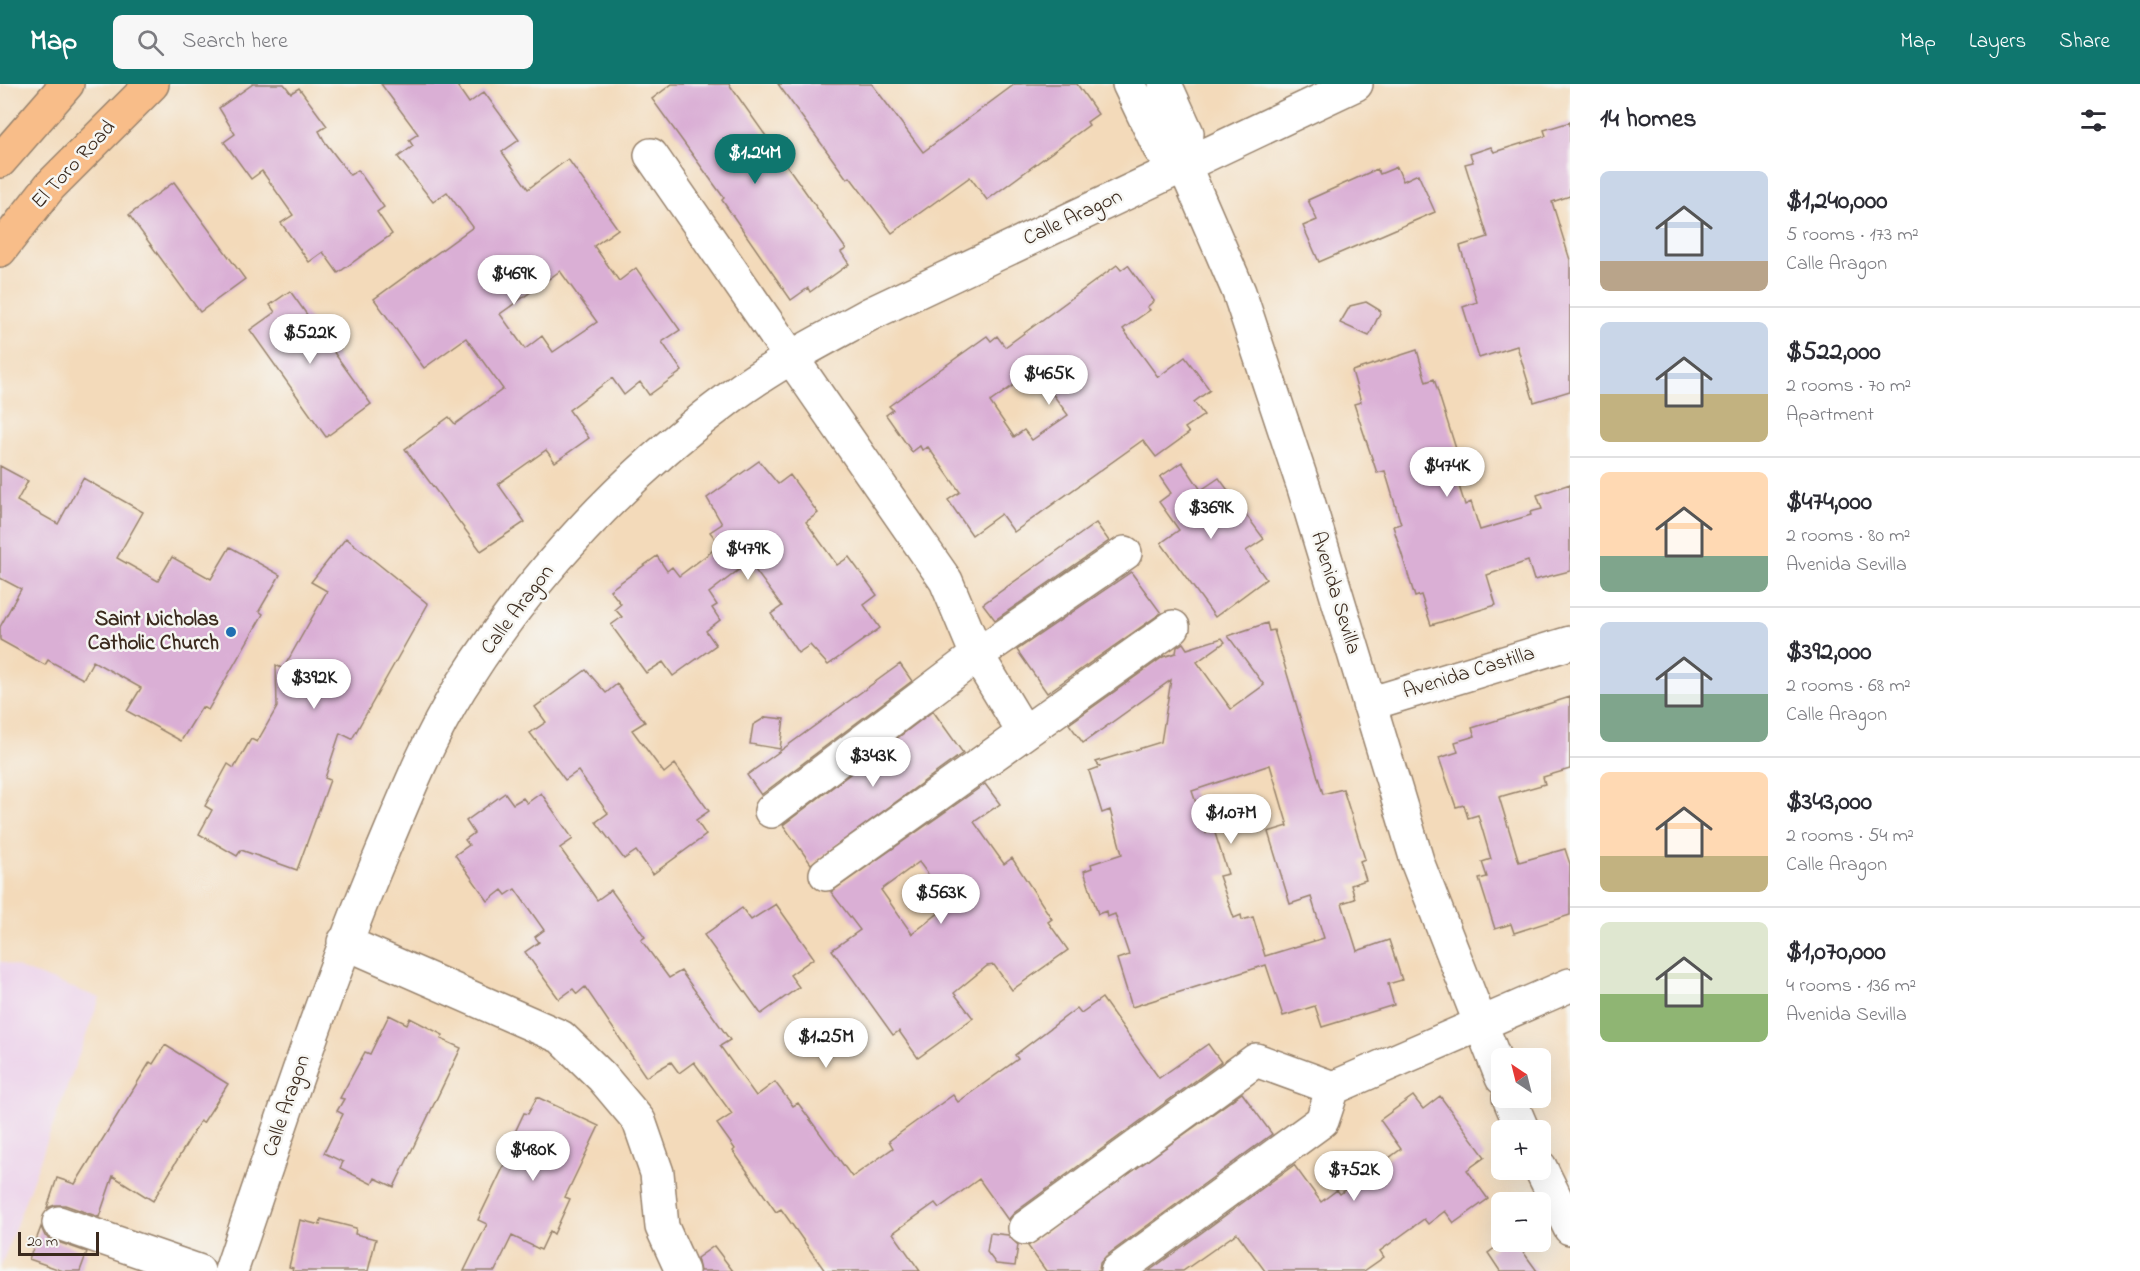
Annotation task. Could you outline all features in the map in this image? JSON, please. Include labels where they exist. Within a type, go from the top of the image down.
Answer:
[{"type":"main road","points":[[0,161],[67,84]]},
{"type":"main road","name":"El Toro Road","points":[[0,249],[50,186],[152,84]]},
{"type":"street","points":[[1129,84],[1160,149],[1184,165]]},
{"type":"street","name":"Avenida Sevilla","points":[[1165,84],[1187,133],[1184,165],[1239,292],[1304,488],[1418,864],[1491,1050]]},
{"type":"street","name":"Calle Aragon","points":[[231,1271],[344,942],[417,769],[460,688],[532,587],[613,498],[675,441],[733,395],[792,357],[870,314],[1356,84]]},
{"type":"street","points":[[651,155],[946,581],[977,655],[1024,733]]},
{"type":"street","points":[[771,811],[977,655],[1125,553]]},
{"type":"street","points":[[826,874],[1173,627]]},
{"type":"street","name":"Avenida Castilla","points":[[1369,704],[1570,643]]},
{"type":"street","points":[[344,942],[561,1037],[602,1077],[639,1121],[657,1173],[662,1227],[682,1271]]},
{"type":"street","points":[[1025,1228],[1256,1060],[1333,1088],[1570,985]]},
{"type":"street","points":[[1117,1271],[1322,1121],[1333,1088]]},
{"type":"street","points":[[1546,1180],[1570,1228]]},
{"type":"street","points":[[60,1224],[198,1271]]},
{"type":"shaded area","points":[[0,961],[100,998],[0,1269]]},
{"type":"building","points":[[253,84],[284,84],[291,93],[299,88],[327,126],[319,131],[325,142],[350,175],[358,170],[384,207],[377,212],[392,234],[338,273],[323,252],[309,262],[281,223],[293,215],[262,171],[251,179],[224,142],[235,134],[219,108]]},
{"type":"building","points":[[381,84],[456,84],[469,103],[484,92],[519,140],[502,152],[528,189],[568,159],[618,229],[594,246],[619,281],[636,268],[680,330],[662,342],[682,371],[649,395],[640,382],[624,395],[612,378],[569,410],[589,438],[555,462],[546,450],[498,484],[525,522],[481,551],[405,449],[449,417],[455,424],[503,389],[466,338],[424,368],[374,299],[473,227],[447,192],[433,202],[398,157],[413,146],[409,140],[418,134]],"holes":[[[560,271],[597,322],[553,352],[542,336],[525,349],[500,314]]]},
{"type":"building","points":[[672,84],[729,84],[846,249],[841,252],[849,264],[810,292],[808,288],[791,300],[722,200],[724,198],[652,99]]},
{"type":"building","points":[[778,84],[872,84],[923,152],[1015,84],[1077,84],[1098,114],[1087,122],[1089,125],[987,200],[970,177],[892,233],[850,177],[847,179]]},
{"type":"building","points":[[1570,122],[1570,196],[1552,202],[1570,260],[1570,391],[1534,402],[1517,346],[1479,358],[1463,307],[1477,302],[1460,246],[1488,237],[1465,164],[1473,162],[1470,154],[1491,147],[1494,152],[1546,136],[1544,130]]},
{"type":"building","points":[[1397,167],[1403,181],[1418,174],[1435,212],[1319,262],[1303,226],[1317,220],[1308,200],[1377,169],[1380,174]]},
{"type":"building","points":[[174,182],[245,279],[200,312],[129,215]]},
{"type":"building","points":[[1117,265],[1121,270],[1128,265],[1154,301],[1147,307],[1150,310],[1123,329],[1158,377],[1185,357],[1210,390],[1194,402],[1204,415],[1185,428],[1189,433],[1156,457],[1143,440],[1014,532],[1001,514],[972,535],[948,500],[960,492],[928,447],[922,450],[920,446],[912,452],[886,415],[893,410],[889,406],[987,336],[991,341],[997,336],[1005,347]],"holes":[[[1035,370],[1068,415],[1032,440],[1024,430],[1014,437],[990,402]]]},
{"type":"building","points":[[290,291],[371,404],[326,437],[250,330],[275,312],[270,305]]},
{"type":"building","points":[[1366,302],[1381,311],[1369,336],[1340,323],[1350,306]]},
{"type":"building","points":[[1417,350],[1426,382],[1434,379],[1457,452],[1449,454],[1465,505],[1471,502],[1480,530],[1531,515],[1530,512],[1542,509],[1537,495],[1570,484],[1570,571],[1534,580],[1528,561],[1487,575],[1496,605],[1431,625],[1421,595],[1415,597],[1393,526],[1401,524],[1385,471],[1377,473],[1354,404],[1361,402],[1352,371]]},
{"type":"building","points":[[759,461],[778,484],[790,475],[818,513],[806,522],[837,565],[849,557],[877,595],[864,605],[880,628],[828,665],[810,645],[798,653],[771,614],[782,606],[749,562],[709,593],[717,605],[712,608],[720,620],[706,631],[716,645],[673,676],[663,662],[646,673],[611,625],[622,617],[615,609],[621,604],[610,590],[657,556],[667,571],[672,567],[679,576],[720,545],[710,532],[722,524],[707,498]]},
{"type":"building","points":[[1182,462],[1201,490],[1219,478],[1264,539],[1246,551],[1266,579],[1215,617],[1161,543],[1179,530],[1159,502],[1171,493],[1160,477]]},
{"type":"building","points":[[0,466],[28,481],[17,501],[58,524],[83,478],[143,512],[117,558],[158,581],[172,557],[211,579],[230,547],[280,575],[259,611],[263,614],[208,710],[202,707],[181,741],[127,711],[141,688],[93,661],[83,679],[48,660],[45,665],[0,640],[0,627],[21,589],[0,578]]},
{"type":"building","points":[[1096,523],[1109,541],[995,620],[983,604]]},
{"type":"building","points":[[346,538],[428,604],[352,739],[340,733],[325,778],[330,780],[297,870],[241,850],[237,856],[199,834],[212,810],[205,806],[228,764],[234,768],[251,739],[257,742],[277,707],[276,665],[283,669],[327,591],[311,582]]},
{"type":"building","points":[[1131,572],[1161,613],[1047,693],[1017,650]]},
{"type":"building","points":[[1267,623],[1269,631],[1274,630],[1323,794],[1343,789],[1365,859],[1360,861],[1366,880],[1351,885],[1355,899],[1342,903],[1357,951],[1389,940],[1402,980],[1388,984],[1394,1005],[1322,1027],[1315,1006],[1283,1016],[1266,965],[1132,1007],[1117,959],[1129,955],[1115,914],[1107,917],[1106,911],[1098,914],[1084,871],[1092,868],[1091,864],[1122,854],[1110,810],[1102,813],[1089,771],[1100,767],[1096,762],[1161,742],[1171,680],[1083,743],[1069,724],[1163,657],[1176,653],[1177,647],[1183,643],[1187,649],[1222,638],[1225,642],[1197,662],[1231,709],[1264,685],[1228,636]],"holes":[[[1270,765],[1288,826],[1268,832],[1290,904],[1311,897],[1324,938],[1265,956],[1253,917],[1242,920],[1241,915],[1234,918],[1219,876],[1228,874],[1214,830],[1206,833],[1192,791]]]},
{"type":"building","points":[[900,664],[912,681],[761,795],[747,775]]},
{"type":"building","points":[[586,670],[606,693],[617,684],[645,722],[632,730],[664,773],[675,764],[709,811],[696,820],[706,835],[653,874],[636,851],[624,859],[596,822],[608,813],[578,771],[565,780],[530,733],[546,722],[535,707]]},
{"type":"building","points":[[1570,697],[1570,769],[1543,777],[1545,784],[1499,797],[1519,862],[1565,849],[1570,864],[1570,915],[1514,933],[1511,924],[1495,929],[1479,879],[1487,877],[1482,862],[1491,859],[1478,815],[1468,818],[1464,805],[1456,807],[1439,758],[1458,752],[1455,742],[1475,736],[1472,728]]},
{"type":"building","points":[[933,711],[963,753],[811,864],[783,825]]},
{"type":"building","points":[[766,717],[784,719],[780,749],[750,744],[753,725]]},
{"type":"building","points":[[985,784],[1000,804],[974,822],[1004,864],[1012,858],[1052,919],[1048,922],[1068,950],[1012,990],[994,965],[987,966],[954,993],[973,1018],[918,1058],[899,1031],[893,1035],[832,950],[860,930],[831,892]],"holes":[[[919,862],[950,904],[912,934],[881,890]]]},
{"type":"building","points":[[505,793],[513,804],[523,798],[527,803],[541,793],[573,839],[560,848],[597,900],[611,890],[645,937],[641,940],[669,978],[681,971],[730,1040],[720,1046],[756,1096],[775,1082],[793,1106],[798,1103],[852,1177],[893,1148],[889,1141],[911,1125],[953,1095],[958,1102],[1018,1059],[1015,1055],[1077,1008],[1081,1013],[1102,998],[1159,1078],[1208,1044],[1221,1062],[1014,1213],[1008,1220],[979,1179],[939,1208],[935,1203],[893,1233],[920,1271],[825,1271],[781,1209],[776,1212],[733,1151],[735,1149],[717,1124],[732,1114],[694,1062],[679,1073],[671,1062],[646,1077],[585,987],[577,994],[573,989],[559,999],[525,952],[539,942],[535,937],[544,930],[515,889],[506,895],[502,890],[488,901],[455,855],[469,845],[465,840],[474,833],[466,821]]},
{"type":"building","points":[[776,904],[814,958],[790,975],[799,987],[761,1014],[704,935],[742,908],[751,920]]},
{"type":"building","points":[[389,1015],[407,1024],[410,1018],[443,1035],[441,1039],[461,1048],[394,1187],[375,1178],[372,1184],[340,1168],[343,1162],[324,1153],[343,1114],[337,1111],[344,1099],[340,1098],[365,1052],[370,1054]]},
{"type":"building","points":[[165,1045],[228,1084],[203,1123],[200,1121],[153,1201],[113,1176],[99,1217],[65,1205],[47,1208],[57,1178],[75,1184],[150,1062],[153,1064]]},
{"type":"building","points":[[1242,1093],[1272,1134],[1106,1256],[1100,1263],[1099,1271],[1046,1271],[1028,1246]]},
{"type":"building","points":[[1413,1096],[1423,1109],[1440,1096],[1485,1157],[1467,1170],[1488,1199],[1454,1223],[1445,1211],[1428,1224],[1424,1219],[1380,1251],[1384,1257],[1364,1271],[1265,1271],[1237,1233],[1183,1271],[1149,1271],[1294,1165],[1321,1202],[1337,1190],[1340,1194],[1401,1149],[1380,1120]]},
{"type":"building","points":[[537,1097],[599,1126],[565,1197],[570,1199],[554,1234],[550,1231],[541,1250],[512,1236],[495,1271],[464,1271],[487,1224],[478,1220],[512,1149],[508,1147],[524,1113],[528,1114]]},
{"type":"building","points":[[321,1219],[356,1228],[355,1234],[376,1239],[368,1271],[292,1271],[293,1268],[289,1267],[300,1220],[320,1225]]},
{"type":"building","points":[[41,1227],[45,1236],[52,1240],[87,1252],[80,1271],[63,1271],[29,1259]]},
{"type":"building","points":[[990,1233],[1008,1235],[1018,1245],[1015,1266],[996,1264],[987,1252]]},
{"type":"building","points":[[714,1246],[733,1271],[700,1271],[697,1258]]},
{"type":"building","points":[[1491,1251],[1523,1252],[1537,1271],[1500,1271],[1488,1253]]},
{"type":"place","name":"Saint Nicholas Catholic Church","points":[[231,632]]}]
